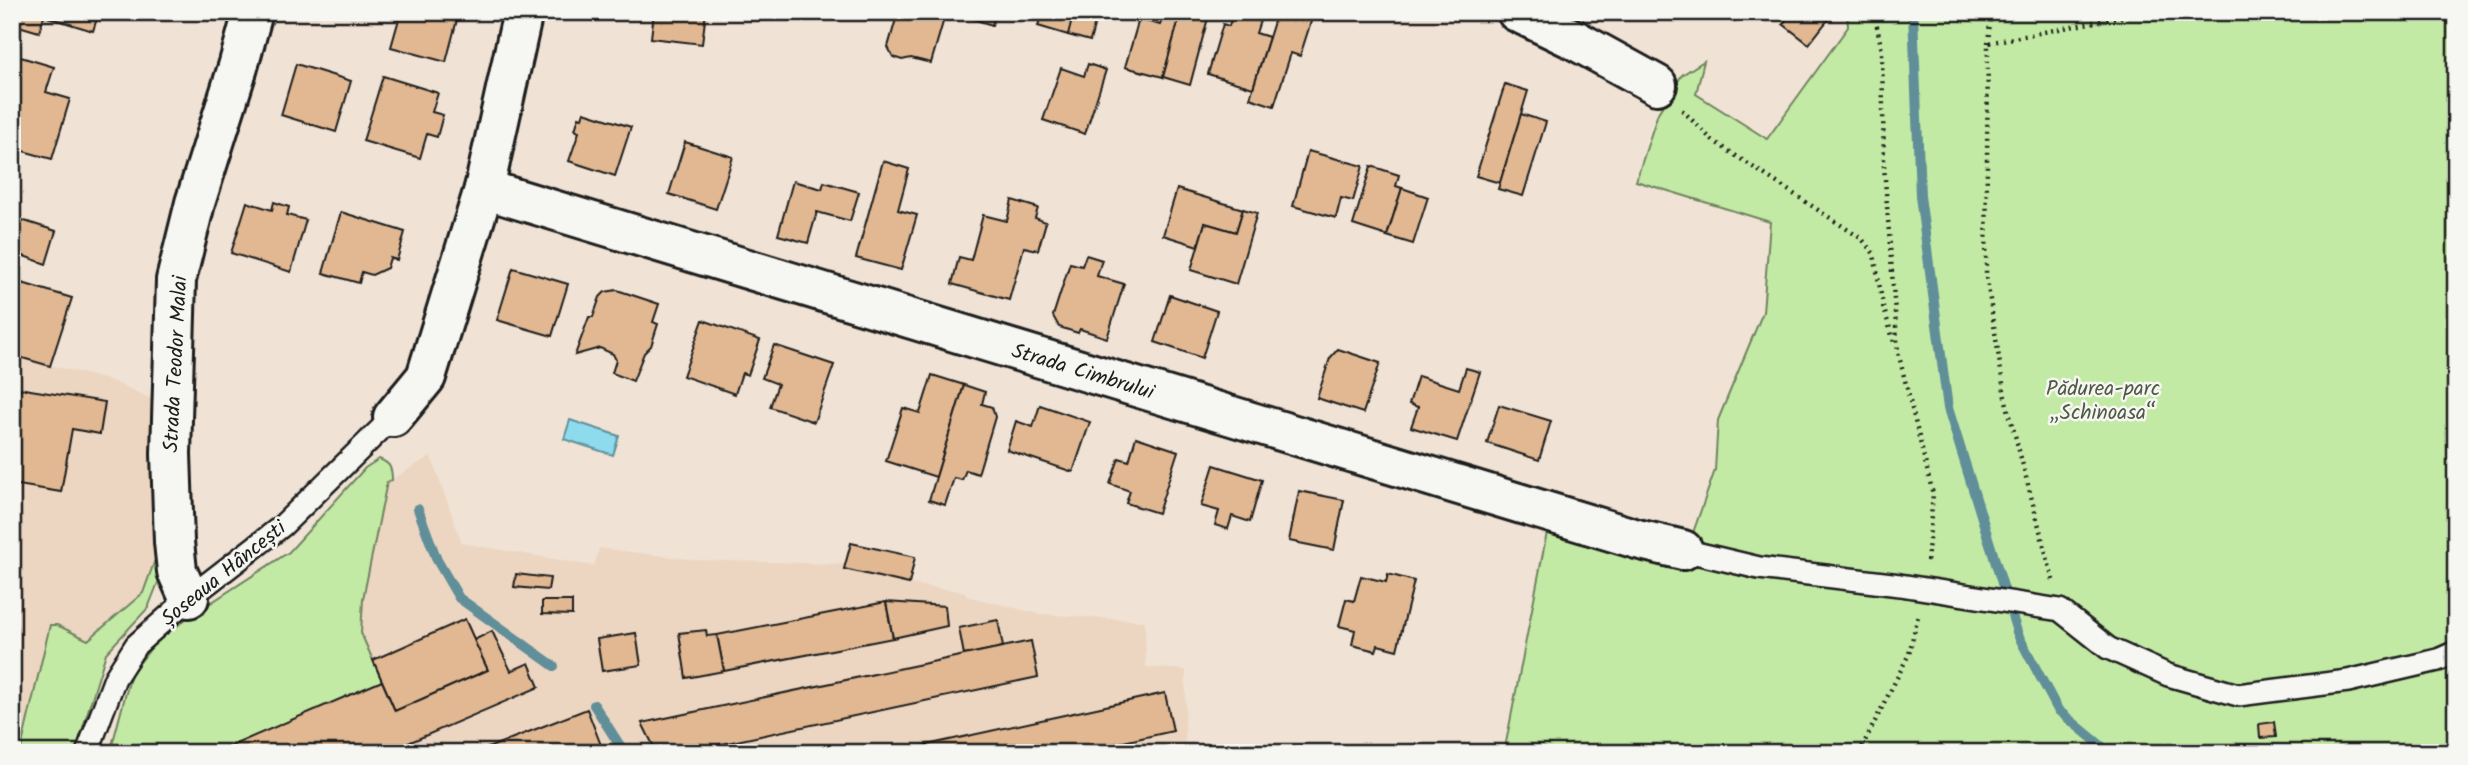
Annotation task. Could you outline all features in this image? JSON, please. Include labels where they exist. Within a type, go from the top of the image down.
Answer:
[{"type":"street","name":"Strada Teodor Malai","points":[[189,598],[177,571],[173,529],[171,454],[176,280],[195,203],[253,12]]},
{"type":"street","points":[[393,417],[426,377],[484,189],[523,12]]},
{"type":"street","points":[[1517,12],[1657,85]]},
{"type":"street","name":"Strada Cimbrului","points":[[484,189],[1637,539],[1683,550]]},
{"type":"lane","name":"Șoseaua Hâncești","points":[[86,753],[114,678],[136,645],[189,598],[282,526],[393,417]]},
{"type":"lane","points":[[1683,550],[1759,568],[1925,589],[2060,610],[2108,648],[2168,675],[2238,695],[2348,681],[2438,660],[2456,652]]},
{"type":"path","points":[[1874,12],[1882,51],[1884,166],[1898,352]]},
{"type":"path","points":[[1991,12],[1988,43],[1986,274],[2005,397],[2060,610]]},
{"type":"path","points":[[1988,43],[2146,12]]},
{"type":"path","points":[[1657,85],[1712,140],[1862,239],[1874,254],[1883,306],[1898,352],[1933,494],[1925,589],[1909,654],[1859,753]]},
{"type":"shaded area","points":[[12,355],[112,381],[152,399],[156,557],[143,593],[88,640],[57,625],[50,625],[20,753],[12,753]]},
{"type":"shaded area","points":[[431,456],[462,543],[594,566],[599,548],[697,560],[845,564],[851,543],[915,557],[910,584],[966,592],[966,596],[1040,614],[1145,621],[1146,667],[1186,670],[1185,753],[225,753],[222,744],[373,660],[361,633],[363,599],[387,482]]},
{"type":"green space","name":"Pădurea-parc „Schinoasa“","points":[[1847,12],[2456,12],[2456,753],[1504,753],[1548,527],[1687,569],[1694,530],[1715,470],[1718,420],[1763,312],[1770,222],[1636,181],[1658,113],[1682,75],[1704,61],[1696,94],[1767,139],[1848,27]]},
{"type":"green space","points":[[379,459],[390,466],[392,480],[387,482],[363,599],[361,633],[382,681],[224,749],[225,753],[110,753],[131,674],[155,643],[186,619],[289,552],[365,468]]},
{"type":"green space","points":[[156,557],[161,575],[148,608],[106,653],[75,753],[20,753],[50,625],[57,625],[88,640],[143,593]]},
{"type":"water","points":[[570,420],[619,436],[613,455],[564,439]]},
{"type":"building","points":[[12,12],[99,12],[93,31],[44,16],[39,32],[12,24]]},
{"type":"building","points":[[401,12],[459,12],[446,62],[391,47]]},
{"type":"building","points":[[654,12],[706,12],[702,44],[651,38]]},
{"type":"building","points":[[898,12],[946,12],[931,63],[893,57],[888,47]]},
{"type":"building","points":[[975,12],[996,12],[992,25],[973,19]]},
{"type":"building","points":[[1042,12],[1074,12],[1068,35],[1038,26]]},
{"type":"building","points":[[1074,12],[1098,12],[1090,41],[1068,35]]},
{"type":"building","points":[[1164,12],[1181,12],[1163,77],[1125,67],[1139,19],[1160,25]]},
{"type":"building","points":[[1181,12],[1208,18],[1190,85],[1163,77]]},
{"type":"building","points":[[1233,12],[1262,15],[1256,33],[1269,37],[1253,88],[1208,74],[1223,24],[1229,26]]},
{"type":"building","points":[[1277,12],[1314,12],[1300,56],[1291,53],[1274,106],[1250,98]]},
{"type":"building","points":[[1792,12],[1825,12],[1830,17],[1809,44],[1783,24]]},
{"type":"building","points":[[14,55],[54,67],[46,92],[70,99],[52,159],[12,148]]},
{"type":"building","points":[[296,64],[351,81],[336,132],[281,115]]},
{"type":"building","points":[[1088,64],[1106,70],[1085,134],[1043,120],[1061,68],[1084,76]]},
{"type":"building","points":[[383,76],[438,93],[432,112],[443,115],[437,137],[427,134],[420,158],[363,141]]},
{"type":"building","points":[[1505,84],[1528,91],[1500,183],[1476,176]]},
{"type":"building","points":[[584,112],[631,127],[615,176],[569,161],[579,132],[575,130],[579,117],[582,118]]},
{"type":"building","points":[[1521,114],[1546,122],[1523,196],[1498,189]]},
{"type":"building","points":[[685,142],[733,157],[716,209],[669,194]]},
{"type":"building","points":[[1308,151],[1363,166],[1353,201],[1341,198],[1336,218],[1293,206]]},
{"type":"building","points":[[883,161],[909,169],[898,210],[917,215],[901,270],[856,258]]},
{"type":"building","points":[[1371,166],[1399,175],[1396,186],[1402,188],[1387,236],[1353,225]]},
{"type":"building","points":[[793,181],[822,189],[824,182],[859,192],[850,221],[817,212],[808,243],[778,235]]},
{"type":"building","points":[[1402,188],[1428,197],[1413,244],[1387,236]]},
{"type":"building","points":[[1177,189],[1243,209],[1236,232],[1205,223],[1198,246],[1163,235]]},
{"type":"building","points":[[1012,200],[1038,208],[1035,218],[1046,222],[1038,250],[1024,247],[1009,300],[952,284],[959,257],[971,260],[983,215],[1007,221]]},
{"type":"building","points":[[247,202],[272,210],[274,202],[289,207],[287,215],[306,220],[291,272],[231,253]]},
{"type":"building","points":[[1243,209],[1257,213],[1236,284],[1191,270],[1205,223],[1236,232]]},
{"type":"building","points":[[341,212],[405,232],[397,260],[390,258],[387,268],[372,275],[362,272],[359,283],[323,273]]},
{"type":"building","points":[[12,217],[56,231],[46,264],[21,255],[13,282]]},
{"type":"building","points":[[1086,255],[1102,260],[1097,276],[1124,284],[1107,338],[1080,329],[1078,333],[1059,327],[1053,316],[1070,263],[1082,266]]},
{"type":"building","points":[[513,268],[568,284],[552,336],[497,320]]},
{"type":"building","points":[[22,283],[72,298],[50,366],[12,355],[12,296],[18,297]]},
{"type":"building","points":[[617,290],[659,304],[653,322],[658,324],[651,346],[644,353],[633,381],[612,373],[616,360],[613,354],[600,348],[575,355],[589,317],[593,317],[600,297],[605,292]]},
{"type":"building","points":[[1170,295],[1217,311],[1202,358],[1155,342]]},
{"type":"building","points":[[703,320],[760,340],[748,375],[742,373],[735,394],[683,376]]},
{"type":"building","points":[[774,345],[834,365],[814,422],[770,407],[778,384],[762,378]]},
{"type":"building","points":[[1338,349],[1380,363],[1363,413],[1317,398],[1330,358]]},
{"type":"building","points":[[1466,368],[1480,372],[1457,441],[1411,427],[1418,407],[1409,404],[1418,376],[1459,389]]},
{"type":"building","points":[[932,375],[964,385],[936,477],[886,461],[903,408],[920,413]]},
{"type":"building","points":[[964,385],[985,392],[982,404],[992,407],[995,417],[978,474],[966,470],[962,480],[954,478],[945,505],[929,500]]},
{"type":"building","points":[[12,387],[105,402],[100,434],[72,429],[61,492],[12,484]]},
{"type":"building","points":[[1040,405],[1090,422],[1073,472],[1007,450],[1016,421],[1033,427]]},
{"type":"building","points":[[1499,405],[1551,421],[1539,460],[1487,443]]},
{"type":"building","points":[[1136,437],[1178,451],[1158,513],[1126,503],[1130,491],[1110,484],[1119,458],[1129,461]]},
{"type":"building","points":[[1214,465],[1262,480],[1250,522],[1232,516],[1228,529],[1215,525],[1219,511],[1201,506]]},
{"type":"building","points":[[1299,491],[1344,500],[1334,550],[1289,541]]},
{"type":"building","points":[[851,543],[915,557],[909,584],[844,569]]},
{"type":"building","points":[[516,574],[550,578],[548,590],[514,587]]},
{"type":"building","points":[[1388,574],[1414,581],[1397,650],[1378,645],[1376,651],[1352,645],[1355,630],[1339,626],[1346,599],[1354,601],[1361,576],[1386,582]]},
{"type":"building","points":[[542,601],[572,601],[572,615],[542,614]]},
{"type":"building","points":[[886,602],[893,638],[724,671],[717,635]]},
{"type":"building","points":[[886,602],[945,606],[947,626],[893,638]]},
{"type":"building","points":[[465,619],[488,670],[395,711],[373,660]]},
{"type":"building","points":[[998,620],[1003,647],[964,655],[959,628]]},
{"type":"building","points":[[706,630],[707,636],[717,635],[724,671],[686,678],[679,633]]},
{"type":"building","points":[[492,631],[511,671],[529,663],[539,687],[385,753],[225,753],[224,749],[382,681],[395,711],[488,670],[474,640]]},
{"type":"building","points":[[636,633],[641,665],[602,671],[597,639]]},
{"type":"building","points":[[1031,641],[1038,677],[680,753],[657,753],[642,723]]},
{"type":"building","points":[[1165,693],[1173,731],[1074,753],[890,753]]},
{"type":"building","points":[[587,709],[604,753],[475,753]]},
{"type":"building","points":[[2274,722],[2276,737],[2260,738],[2259,724]]},
{"type":"waterway","points":[[1913,12],[1920,196],[1948,408],[2018,635],[2058,710],[2110,753]]},
{"type":"waterway","points":[[418,509],[437,560],[459,598],[554,666]]},
{"type":"waterway","points":[[594,705],[624,752]]}]
